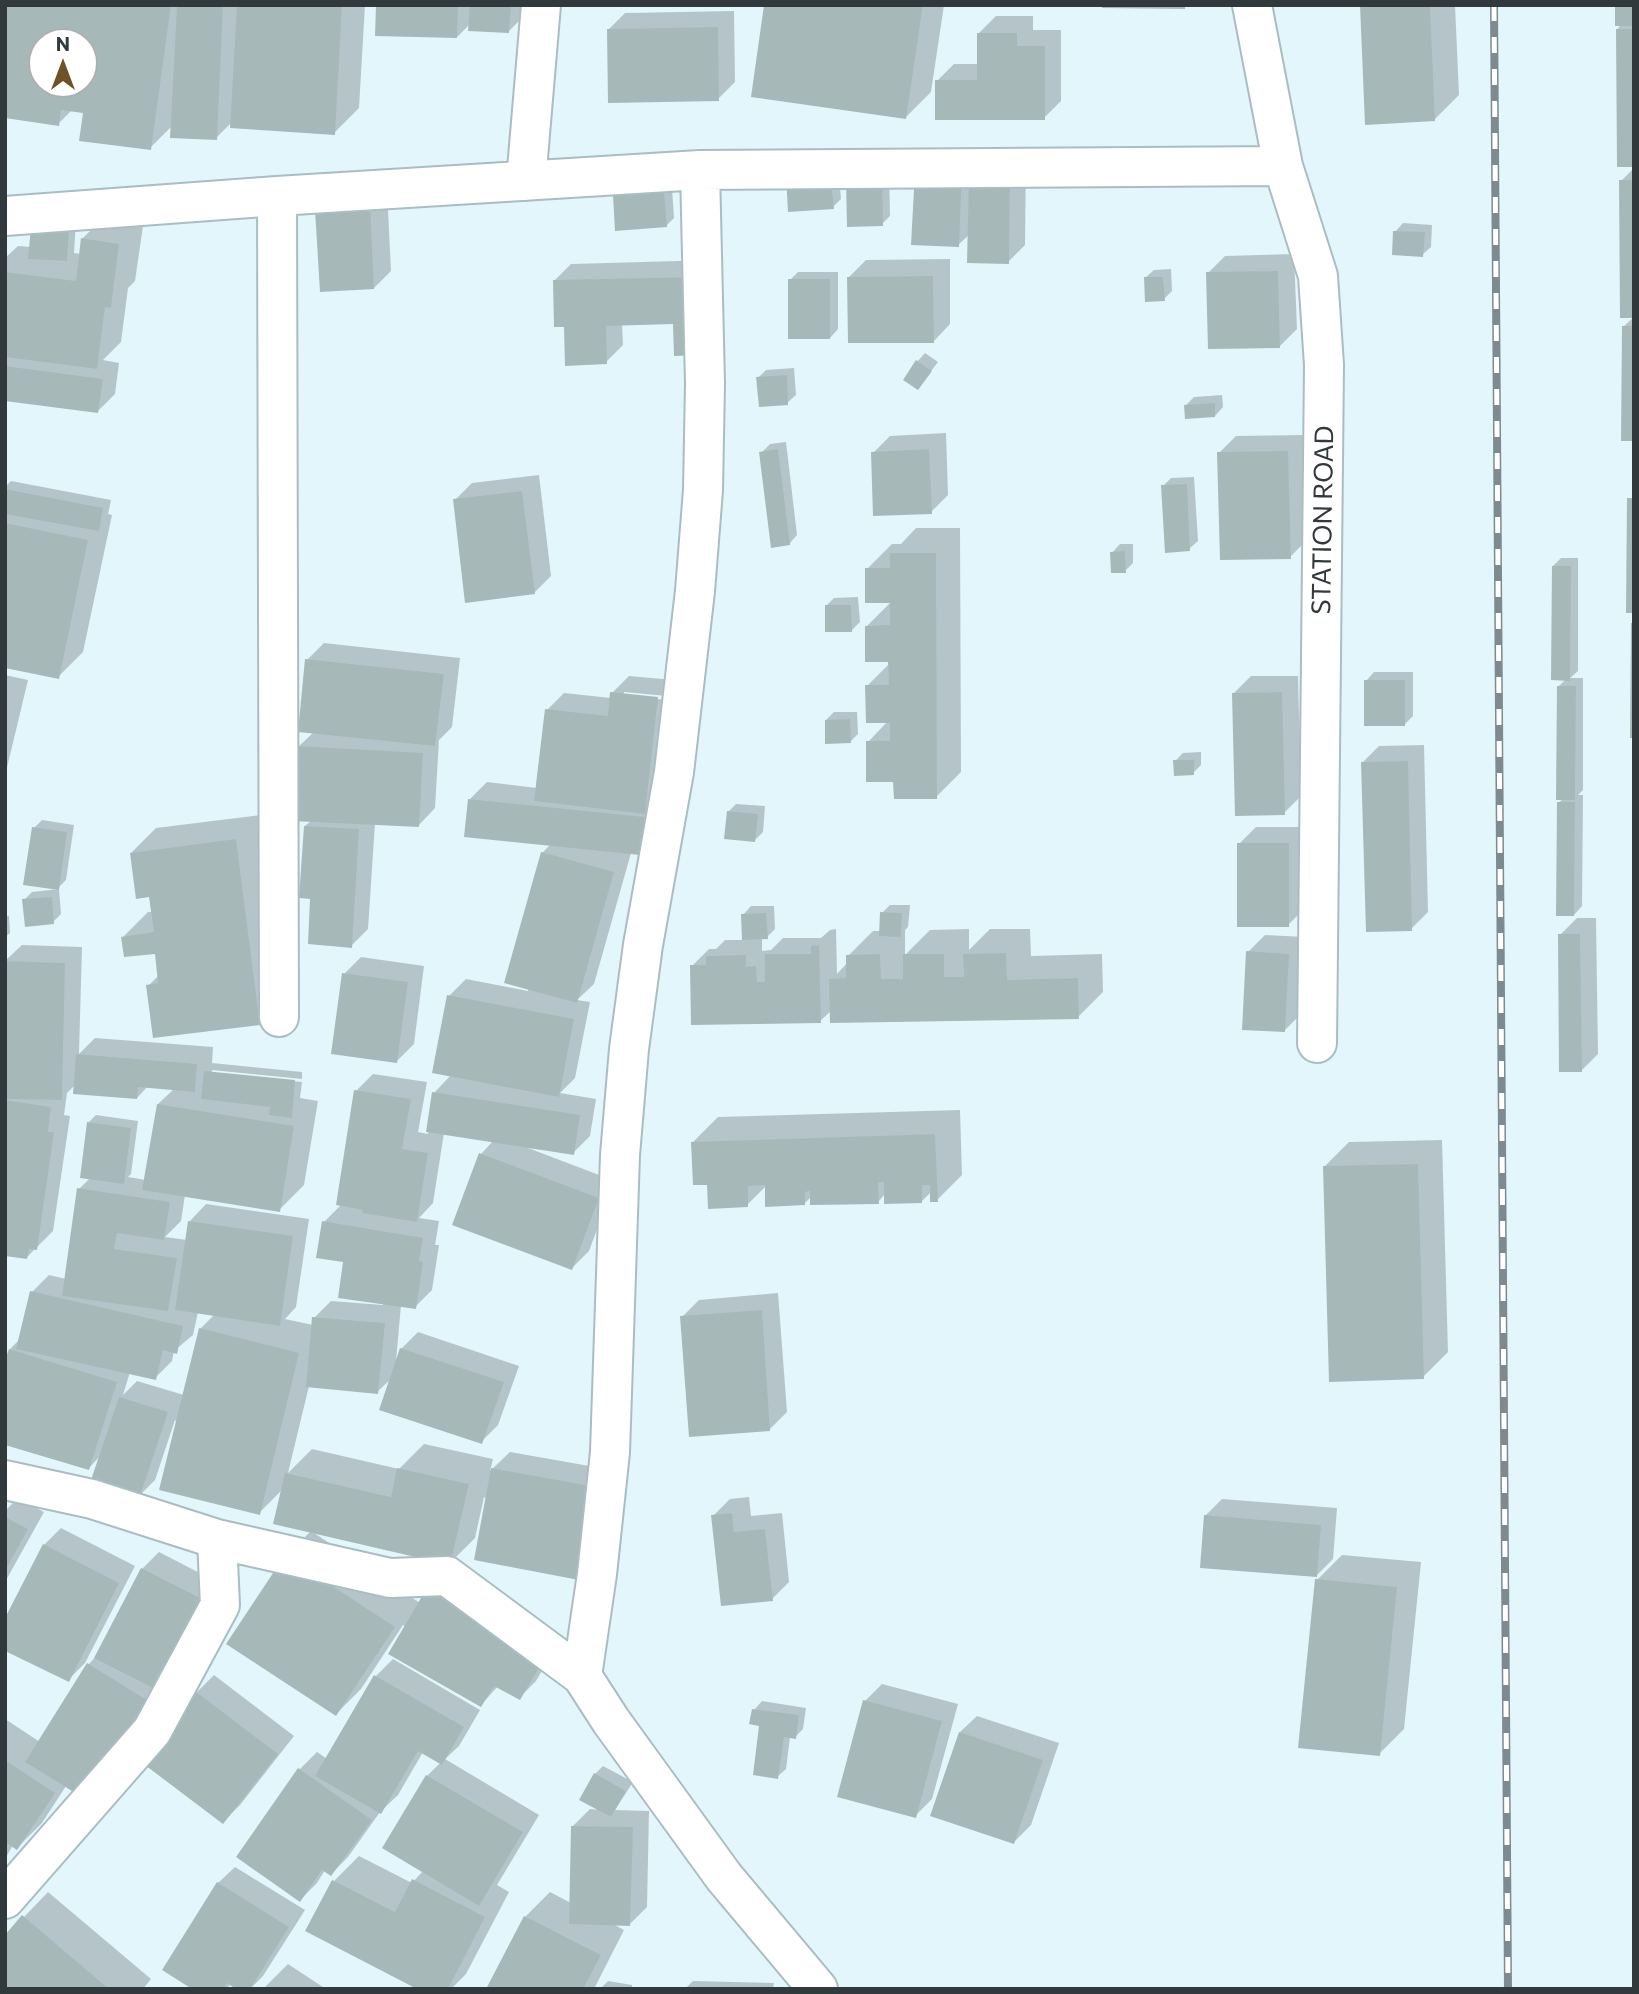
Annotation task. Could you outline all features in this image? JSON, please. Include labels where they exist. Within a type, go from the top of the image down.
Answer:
[{"type":"street","points":[[526,181],[541,5]]},
{"type":"street","name":"STATION ROAD","points":[[1252,5],[1283,166],[1318,276],[1324,365],[1317,1043]]},
{"type":"street","points":[[5,216],[699,170],[1283,166]]},
{"type":"street","points":[[582,1676],[597,1574],[610,1452],[620,1155],[629,1049],[643,945],[674,772],[703,490],[705,384],[699,170]]},
{"type":"street","points":[[276,196],[279,1017]]},
{"type":"street","points":[[5,1480],[92,1499],[217,1539],[390,1578],[447,1576],[582,1676],[611,1721],[724,1877],[818,1989]]},
{"type":"street","points":[[5,1899],[152,1731],[220,1605],[217,1539]]},
{"type":"building","points":[[7,5],[171,5],[151,150],[79,141],[83,113],[61,110],[59,126],[5,118]]},
{"type":"building","points":[[177,5],[223,5],[217,140],[170,138]]},
{"type":"building","points":[[237,5],[342,5],[335,135],[230,128]]},
{"type":"building","points":[[376,5],[458,5],[457,38],[375,36]]},
{"type":"building","points":[[470,5],[511,5],[509,33],[468,31]]},
{"type":"building","points":[[764,5],[923,5],[906,119],[751,97]]},
{"type":"building","points":[[1102,5],[1185,5],[1185,9],[1102,8]]},
{"type":"building","points":[[1360,5],[1430,5],[1435,121],[1365,125]]},
{"type":"building","points":[[1615,5],[1634,5],[1634,26],[1615,26]]},
{"type":"building","points":[[718,27],[719,101],[608,103],[607,29]]},
{"type":"building","points":[[1616,29],[1634,29],[1634,167],[1617,167]]},
{"type":"building","points":[[977,33],[1017,33],[1017,46],[1045,46],[1045,120],[935,120],[935,80],[977,80]]},
{"type":"building","points":[[830,171],[834,209],[788,212],[786,175]]},
{"type":"building","points":[[915,171],[962,173],[959,247],[911,245]]},
{"type":"building","points":[[969,173],[1010,174],[1009,264],[967,263]]},
{"type":"building","points":[[882,179],[883,226],[847,227],[846,180]]},
{"type":"building","points":[[663,180],[667,227],[615,231],[613,195],[629,194]]},
{"type":"building","points":[[1619,180],[1634,180],[1634,318],[1620,318]]},
{"type":"building","points":[[370,206],[374,289],[320,292],[315,210]]},
{"type":"building","points":[[31,227],[69,229],[67,261],[28,259]]},
{"type":"building","points":[[1393,231],[1425,232],[1423,257],[1392,255]]},
{"type":"building","points":[[81,238],[119,244],[111,308],[105,307],[97,369],[5,357],[5,272],[76,281]]},
{"type":"building","points":[[1278,271],[1280,348],[1208,349],[1206,272]]},
{"type":"building","points":[[933,276],[934,343],[848,343],[847,277]]},
{"type":"building","points":[[698,277],[700,355],[674,356],[673,324],[606,326],[607,364],[565,366],[564,327],[554,327],[553,280]]},
{"type":"building","points":[[1144,277],[1163,277],[1165,301],[1145,302]]},
{"type":"building","points":[[788,279],[830,279],[830,339],[788,339]]},
{"type":"building","points":[[1622,326],[1634,326],[1634,441],[1621,441]]},
{"type":"building","points":[[916,360],[932,371],[918,390],[903,380]]},
{"type":"building","points":[[5,366],[103,379],[98,413],[5,401]]},
{"type":"building","points":[[787,375],[788,405],[759,407],[756,377]]},
{"type":"building","points":[[1215,403],[1215,417],[1185,419],[1184,405]]},
{"type":"building","points":[[778,449],[790,545],[771,548],[759,452]]},
{"type":"building","points":[[929,449],[932,514],[873,516],[871,452]]},
{"type":"building","points":[[1288,451],[1291,559],[1220,560],[1217,452]]},
{"type":"building","points":[[1187,484],[1190,551],[1165,553],[1161,485]]},
{"type":"building","points":[[5,489],[103,508],[99,531],[5,514]]},
{"type":"building","points":[[522,491],[535,594],[465,603],[453,499]]},
{"type":"building","points":[[1627,498],[1634,498],[1634,613],[1626,613]]},
{"type":"building","points":[[5,523],[88,540],[59,679],[5,668]]},
{"type":"building","points":[[1125,551],[1126,573],[1111,573],[1110,552]]},
{"type":"building","points":[[890,553],[936,553],[937,799],[894,799],[893,782],[866,782],[866,741],[890,741],[890,723],[866,723],[865,685],[889,685],[888,662],[865,662],[865,626],[890,625],[890,603],[865,603],[865,568],[890,568]]},
{"type":"building","points":[[1552,566],[1571,566],[1570,681],[1551,680]]},
{"type":"building","points":[[825,605],[851,605],[852,632],[825,632]]},
{"type":"building","points":[[1631,623],[1634,623],[1634,738],[1630,738]]},
{"type":"building","points":[[305,659],[444,674],[435,746],[298,732]]},
{"type":"building","points":[[1364,680],[1405,680],[1405,726],[1364,726]]},
{"type":"building","points":[[1557,686],[1576,686],[1575,800],[1556,800]]},
{"type":"building","points":[[610,692],[658,697],[645,814],[534,801],[545,709],[608,716]]},
{"type":"building","points":[[1282,692],[1285,815],[1235,816],[1232,693]]},
{"type":"building","points":[[850,719],[851,743],[825,744],[825,720]]},
{"type":"building","points":[[297,746],[423,753],[419,827],[293,821]]},
{"type":"building","points":[[1173,760],[1194,760],[1194,775],[1174,776]]},
{"type":"building","points":[[1408,761],[1412,931],[1366,932],[1361,762]]},
{"type":"building","points":[[468,799],[645,817],[640,855],[464,837]]},
{"type":"building","points":[[1557,802],[1575,802],[1574,916],[1556,916]]},
{"type":"building","points":[[727,811],[758,814],[755,842],[724,839]]},
{"type":"building","points":[[304,826],[359,829],[352,948],[308,944],[310,899],[299,898]]},
{"type":"building","points":[[32,827],[67,832],[59,890],[23,885]]},
{"type":"building","points":[[236,839],[260,1025],[153,1038],[146,985],[158,983],[155,954],[124,957],[121,937],[154,932],[149,897],[136,899],[130,853]]},
{"type":"building","points":[[1237,843],[1289,843],[1289,927],[1237,927]]},
{"type":"building","points":[[541,852],[614,872],[577,1003],[504,983]]},
{"type":"building","points":[[52,897],[54,924],[25,927],[22,899]]},
{"type":"building","points":[[880,912],[902,913],[901,937],[879,936]]},
{"type":"building","points":[[766,913],[768,939],[742,940],[741,914]]},
{"type":"building","points":[[1558,934],[1580,934],[1582,1072],[1559,1072]]},
{"type":"building","points":[[819,945],[821,1023],[691,1025],[690,965],[706,965],[706,956],[746,955],[746,967],[756,966],[757,982],[765,982],[765,954],[811,954],[811,946]]},
{"type":"building","points":[[1246,951],[1289,954],[1285,1032],[1242,1030]]},
{"type":"building","points":[[1006,953],[1007,980],[1078,978],[1079,1019],[830,1023],[829,979],[846,978],[846,955],[880,954],[881,979],[903,979],[903,954],[944,954],[944,977],[964,977],[963,954]]},
{"type":"building","points":[[5,961],[65,963],[62,1100],[5,1099]]},
{"type":"building","points":[[342,973],[408,982],[397,1063],[331,1054]]},
{"type":"building","points":[[447,995],[574,1019],[559,1097],[432,1073]]},
{"type":"building","points":[[76,1054],[197,1064],[195,1092],[138,1087],[137,1099],[73,1094]]},
{"type":"building","points":[[204,1071],[295,1080],[292,1118],[269,1115],[270,1107],[201,1099]]},
{"type":"building","points":[[354,1090],[411,1099],[402,1149],[428,1153],[417,1222],[362,1213],[363,1210],[336,1205]]},
{"type":"building","points":[[432,1092],[580,1115],[574,1155],[426,1132]]},
{"type":"building","points":[[5,1100],[51,1107],[48,1132],[54,1132],[37,1250],[29,1249],[27,1259],[5,1256]]},
{"type":"building","points":[[157,1104],[294,1126],[280,1212],[142,1190]]},
{"type":"building","points":[[87,1122],[131,1128],[124,1184],[80,1178]]},
{"type":"building","points":[[935,1134],[938,1202],[930,1202],[930,1185],[922,1185],[922,1203],[884,1204],[884,1182],[878,1182],[879,1204],[810,1205],[810,1191],[805,1192],[805,1205],[765,1207],[765,1185],[748,1186],[748,1207],[708,1209],[707,1185],[693,1185],[691,1142]]},
{"type":"building","points":[[479,1153],[599,1198],[572,1270],[452,1225]]},
{"type":"building","points":[[1418,1164],[1424,1379],[1329,1382],[1323,1166]]},
{"type":"building","points":[[77,1188],[170,1202],[164,1240],[117,1233],[114,1249],[177,1258],[168,1311],[62,1296]]},
{"type":"building","points":[[188,1221],[293,1236],[280,1326],[175,1310]]},
{"type":"building","points":[[322,1221],[423,1238],[419,1261],[423,1262],[416,1309],[338,1298],[343,1262],[316,1258]]},
{"type":"building","points":[[30,1291],[183,1326],[177,1354],[163,1350],[156,1380],[16,1349]]},
{"type":"building","points":[[762,1310],[770,1431],[689,1437],[680,1316]]},
{"type":"building","points":[[312,1317],[385,1323],[378,1394],[306,1387]]},
{"type":"building","points":[[199,1328],[299,1353],[260,1515],[159,1490]]},
{"type":"building","points":[[400,1348],[504,1382],[482,1444],[379,1410]]},
{"type":"building","points":[[9,1349],[117,1382],[89,1470],[5,1445],[5,1360]]},
{"type":"building","points":[[119,1397],[168,1412],[139,1499],[90,1483]]},
{"type":"building","points":[[397,1468],[469,1484],[450,1565],[273,1524],[285,1473],[391,1497]]},
{"type":"building","points":[[491,1468],[596,1487],[579,1580],[474,1560]]},
{"type":"building","points":[[732,1513],[734,1532],[765,1529],[773,1601],[721,1606],[711,1515]]},
{"type":"building","points":[[1204,1515],[1321,1525],[1317,1577],[1200,1568]]},
{"type":"building","points":[[5,1517],[28,1529],[5,1571]]},
{"type":"building","points":[[43,1544],[119,1583],[69,1682],[5,1651],[5,1618]]},
{"type":"building","points":[[285,1555],[395,1627],[336,1716],[226,1644]]},
{"type":"building","points":[[141,1568],[210,1603],[163,1693],[94,1658]]},
{"type":"building","points":[[1315,1579],[1397,1587],[1380,1756],[1298,1748]]},
{"type":"building","points":[[428,1586],[541,1664],[520,1700],[494,1686],[481,1707],[388,1654]]},
{"type":"building","points":[[87,1663],[147,1700],[85,1799],[25,1762]]},
{"type":"building","points":[[374,1675],[464,1727],[442,1765],[418,1751],[381,1814],[315,1776]]},
{"type":"building","points":[[195,1691],[278,1754],[223,1824],[141,1762]]},
{"type":"building","points":[[863,1700],[942,1721],[916,1818],[837,1797]]},
{"type":"building","points":[[752,1709],[799,1715],[796,1739],[784,1737],[778,1779],[753,1775],[759,1726],[749,1724]]},
{"type":"building","points":[[959,1732],[1043,1760],[1014,1844],[930,1816]]},
{"type":"building","points":[[5,1760],[55,1793],[17,1850],[5,1842]]},
{"type":"building","points":[[298,1768],[372,1820],[331,1876],[322,1870],[300,1902],[236,1857]]},
{"type":"building","points":[[594,1773],[626,1791],[611,1817],[579,1800]]},
{"type":"building","points":[[426,1775],[523,1832],[479,1906],[382,1848]]},
{"type":"building","points":[[571,1826],[633,1827],[630,1926],[569,1924]]},
{"type":"building","points":[[412,1879],[485,1917],[448,1989],[417,1989],[305,1931],[332,1880],[395,1912]]},
{"type":"building","points":[[217,1882],[289,1927],[250,1989],[236,1989],[227,1983],[223,1989],[192,1989],[162,1970]]},
{"type":"building","points":[[22,1915],[109,1989],[5,1989],[5,1935]]},
{"type":"building","points":[[524,1916],[601,1955],[583,1989],[486,1989]]},
{"type":"railway","points":[[1494,5],[1508,1989]]}]
